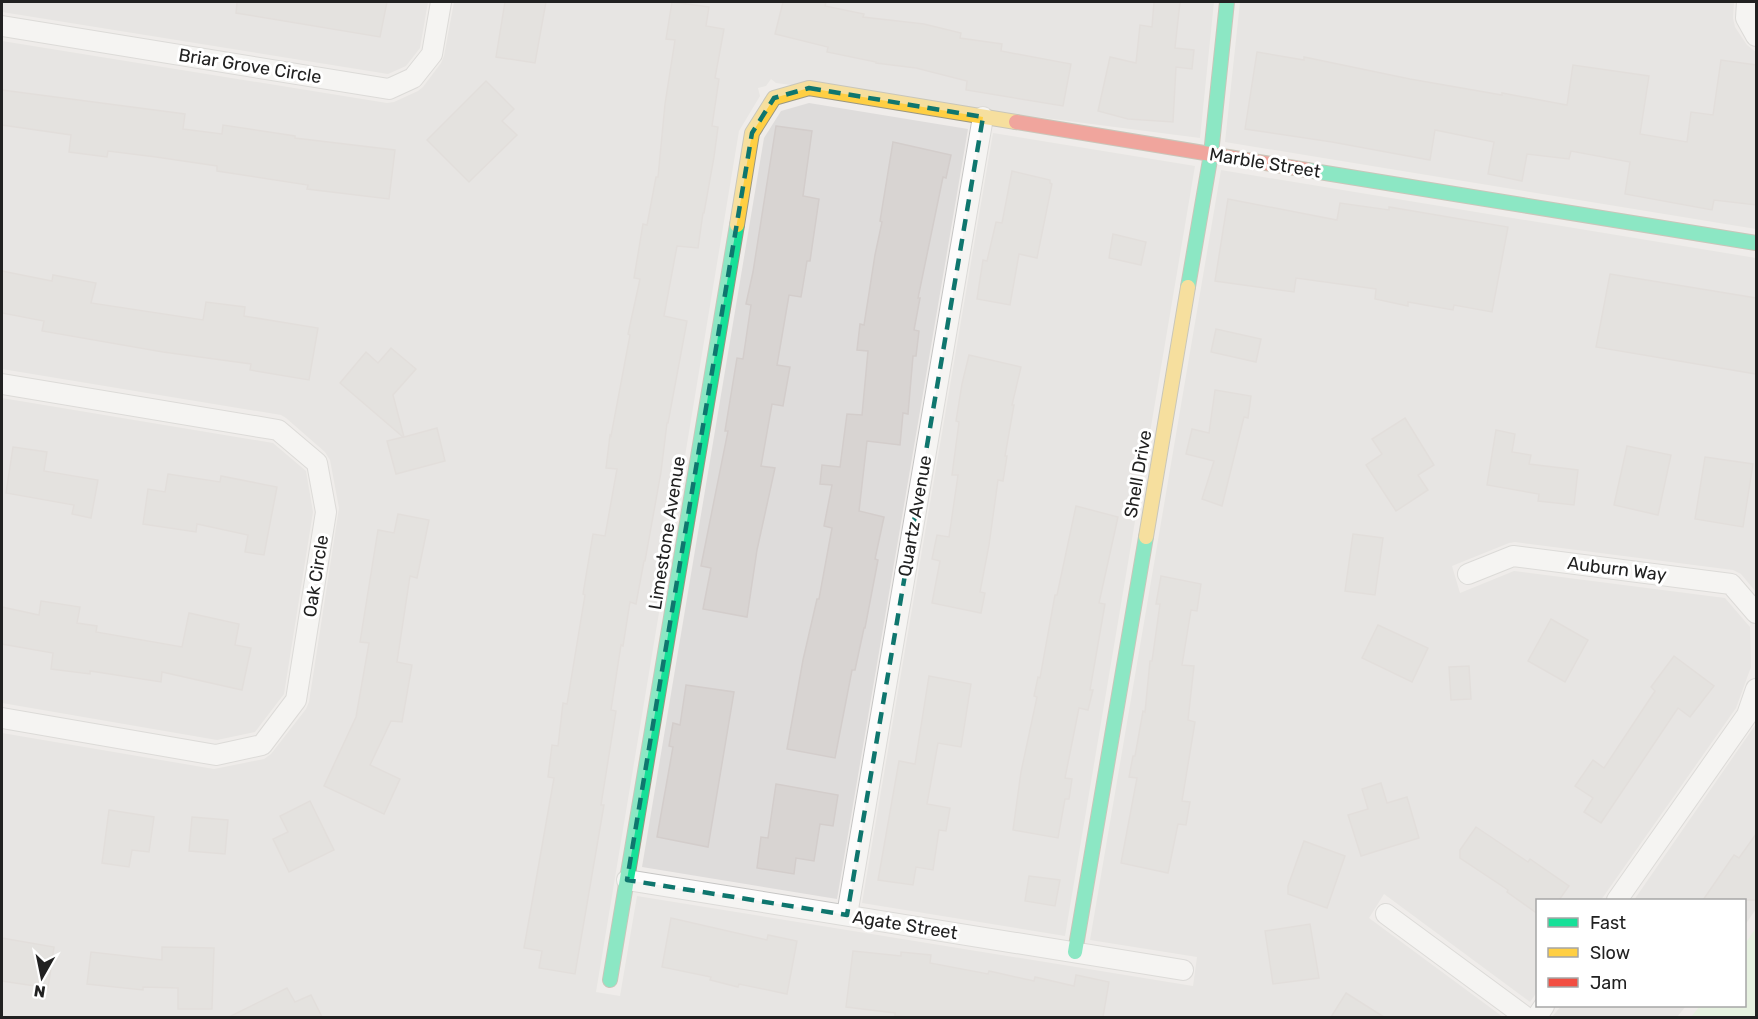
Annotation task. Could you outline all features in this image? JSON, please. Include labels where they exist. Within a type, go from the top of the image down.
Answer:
[{"type":"street","name":"Briar Grove Circle","points":[[2,26],[389,89],[413,78],[432,54],[441,2]]},
{"type":"street","name":"Shell Drive","points":[[1075,952],[1211,154],[1227,2]]},
{"type":"street","points":[[1747,2],[1746,18],[1756,36]]},
{"type":"street","name":"Marble Street","points":[[774,98],[809,88],[1756,243]]},
{"type":"street","name":"Limestone Avenue","points":[[610,980],[752,133],[774,98]]},
{"type":"street","name":"Quartz Avenue","points":[[847,915],[983,117]]},
{"type":"street","name":"Oak Circle","points":[[2,384],[278,430],[317,463],[326,512],[296,700],[262,745],[216,755],[2,718]]},
{"type":"street","name":"Auburn Way","points":[[1468,574],[1513,556],[1731,584],[1756,613]]},
{"type":"street","points":[[1618,899],[1747,715],[1756,688]]},
{"type":"street","name":"Agate Street","points":[[627,880],[1183,970]]},
{"type":"street","points":[[1386,914],[1527,1017]]},
{"type":"highlighted area","points":[[809,88],[983,117],[847,915],[627,880],[752,133],[774,98]]},
{"type":"shaded area","points":[[2,2],[428,2],[420,48],[406,66],[388,74],[2,12]]},
{"type":"shaded area","points":[[454,2],[1214,2],[1200,138],[776,83],[771,79],[766,86],[758,88],[760,96],[739,131],[596,992],[620,996],[637,896],[1193,986],[1197,957],[1090,940],[1221,170],[1756,258],[1756,592],[1741,574],[1733,570],[1515,542],[1452,566],[1460,593],[1514,571],[1725,598],[1750,627],[1751,667],[1736,708],[1602,899],[1536,899],[1536,993],[1530,1002],[1384,894],[1369,918],[1503,1017],[2,1017],[2,733],[214,769],[264,759],[271,754],[309,702],[339,508],[330,460],[325,452],[281,415],[2,369],[2,41],[387,103],[394,102],[423,87],[444,56]]},
{"type":"shaded area","points":[[1240,2],[1734,2],[1735,27],[1747,45],[1756,52],[1756,229],[1225,142]]},
{"type":"shaded area","points":[[809,103],[968,129],[837,899],[642,867],[764,138],[781,111]]},
{"type":"shaded area","points":[[993,133],[1195,166],[1065,936],[862,903]]},
{"type":"shaded area","points":[[2,398],[273,443],[306,471],[313,512],[284,694],[255,732],[217,740],[2,703]]},
{"type":"shaded area","points":[[1756,724],[1756,909],[1746,924],[1746,899],[1635,899]]},
{"type":"shaded area","points":[[1560,1007],[1685,1007],[1677,1017],[1552,1017]]},
{"type":"green space","points":[[1756,928],[1756,1017],[1691,1017],[1699,1007],[1746,1007],[1746,943]]},
{"type":"building","points":[[237,2],[387,2],[380,37],[236,13]]},
{"type":"building","points":[[505,2],[546,2],[535,63],[496,57]]},
{"type":"building","points":[[672,2],[709,7],[706,26],[724,29],[715,78],[719,79],[712,126],[718,127],[698,248],[677,246],[664,316],[687,321],[667,423],[645,561],[636,604],[630,602],[623,646],[621,645],[611,710],[616,711],[601,805],[604,805],[575,974],[539,968],[542,951],[524,948],[554,778],[548,777],[552,745],[558,746],[563,703],[567,704],[593,534],[605,536],[617,469],[606,468],[610,435],[630,335],[628,334],[640,279],[634,278],[643,224],[647,225],[656,177],[658,177],[665,104],[675,40],[666,39]]},
{"type":"building","points":[[783,2],[826,2],[825,6],[864,14],[863,17],[924,24],[961,33],[960,38],[1002,44],[1001,51],[1071,64],[1063,106],[966,90],[967,81],[916,68],[876,63],[827,52],[828,47],[775,34]]},
{"type":"building","points":[[1154,2],[1180,2],[1175,48],[1194,50],[1192,69],[1176,67],[1173,122],[1128,119],[1098,111],[1110,57],[1136,63],[1140,25],[1152,27]]},
{"type":"building","points":[[1257,52],[1304,60],[1304,57],[1410,79],[1567,105],[1573,65],[1649,76],[1640,134],[1687,142],[1691,112],[1713,115],[1721,60],[1756,65],[1756,205],[1714,200],[1712,210],[1625,194],[1630,162],[1571,151],[1569,159],[1527,154],[1522,181],[1488,174],[1494,142],[1435,130],[1430,160],[1245,129]]},
{"type":"building","points":[[486,81],[514,109],[502,121],[517,135],[469,182],[427,140]]},
{"type":"building","points":[[2,90],[185,114],[183,129],[222,134],[223,125],[295,136],[295,138],[395,150],[389,199],[307,189],[308,185],[217,171],[217,166],[156,157],[108,151],[107,157],[69,152],[71,135],[2,125]]},
{"type":"building","points":[[776,126],[812,131],[803,196],[819,199],[810,261],[807,261],[801,297],[789,295],[777,365],[790,367],[783,406],[772,404],[761,466],[775,468],[757,550],[747,617],[703,609],[711,568],[701,566],[728,431],[725,431],[737,358],[743,359],[751,305],[746,304]]},
{"type":"building","points":[[893,142],[951,155],[946,178],[943,177],[918,298],[920,298],[914,330],[919,331],[916,356],[913,356],[908,414],[903,413],[900,445],[867,441],[859,511],[884,517],[865,628],[855,670],[852,670],[835,758],[787,749],[803,660],[817,599],[819,599],[832,528],[824,526],[832,485],[820,484],[822,465],[840,467],[847,414],[862,415],[868,351],[857,350],[860,324],[864,325],[882,222],[880,221]]},
{"type":"building","points":[[1012,171],[1050,180],[1052,184],[1037,258],[1019,254],[1010,305],[977,299],[983,260],[987,261],[996,222],[1002,223]]},
{"type":"building","points":[[1228,199],[1337,220],[1340,203],[1389,210],[1389,207],[1508,227],[1492,312],[1454,305],[1453,310],[1408,302],[1408,306],[1375,299],[1376,289],[1296,278],[1294,292],[1215,281]]},
{"type":"building","points":[[1113,234],[1146,242],[1141,265],[1109,258]]},
{"type":"building","points":[[2,271],[52,281],[53,275],[96,283],[91,303],[203,320],[206,302],[245,307],[244,316],[318,328],[309,380],[250,370],[251,364],[163,352],[42,331],[44,321],[2,313]]},
{"type":"building","points":[[1610,274],[1756,298],[1756,374],[1596,347]]},
{"type":"building","points":[[1216,329],[1261,339],[1256,362],[1211,352]]},
{"type":"building","points":[[391,348],[416,369],[393,395],[404,437],[437,428],[445,461],[396,474],[387,441],[403,437],[340,383],[366,352],[378,363]]},
{"type":"building","points":[[969,355],[1021,367],[1012,405],[1014,405],[1003,481],[998,480],[980,592],[985,593],[981,613],[932,603],[940,561],[932,559],[937,535],[949,537],[958,475],[952,475],[959,422],[956,421]]},
{"type":"building","points":[[1215,390],[1251,396],[1248,418],[1244,417],[1222,506],[1202,499],[1214,461],[1186,454],[1192,429],[1209,433]]},
{"type":"building","points":[[1405,418],[1434,465],[1418,475],[1428,490],[1396,511],[1366,465],[1382,454],[1372,439]]},
{"type":"building","points":[[1496,430],[1515,434],[1512,452],[1531,455],[1529,464],[1578,470],[1574,505],[1538,501],[1539,494],[1487,485]]},
{"type":"building","points":[[1627,446],[1671,455],[1658,515],[1614,505]]},
{"type":"building","points":[[13,447],[47,452],[44,471],[98,480],[91,518],[72,514],[74,505],[6,493]]},
{"type":"building","points":[[1705,457],[1753,464],[1743,527],[1695,519]]},
{"type":"building","points":[[168,474],[220,482],[221,476],[277,487],[264,555],[245,552],[248,535],[197,524],[196,532],[143,524],[148,489],[165,492]]},
{"type":"building","points":[[1076,506],[1118,517],[1099,603],[1105,604],[1090,690],[1093,690],[1088,710],[1079,708],[1065,778],[1072,779],[1069,799],[1065,799],[1058,838],[1013,830],[1021,772],[1037,697],[1034,696],[1038,677],[1040,678],[1055,595],[1057,595]]},
{"type":"building","points":[[398,514],[429,520],[417,578],[410,576],[397,662],[412,665],[402,722],[391,721],[370,765],[400,779],[384,814],[324,786],[356,717],[369,643],[360,642],[378,530],[394,533]]},
{"type":"building","points":[[1353,534],[1383,538],[1375,595],[1345,591]]},
{"type":"building","points":[[1161,576],[1201,584],[1197,611],[1191,610],[1182,665],[1194,666],[1188,720],[1195,722],[1182,801],[1190,802],[1186,825],[1178,824],[1168,873],[1121,863],[1137,778],[1129,777],[1143,711],[1145,712],[1150,661],[1152,661],[1160,604],[1156,604]]},
{"type":"building","points":[[41,601],[80,607],[77,623],[97,626],[96,632],[182,647],[189,613],[239,624],[235,645],[251,648],[242,690],[162,672],[161,682],[90,671],[90,674],[51,669],[53,653],[2,644],[2,607],[39,615]]},
{"type":"building","points":[[1551,619],[1588,640],[1565,682],[1528,661]]},
{"type":"building","points":[[1378,625],[1428,648],[1412,682],[1362,658]]},
{"type":"building","points":[[1674,656],[1714,686],[1690,717],[1678,708],[1601,823],[1584,812],[1593,798],[1575,786],[1593,760],[1604,768],[1655,691],[1651,687]]},
{"type":"building","points":[[1469,666],[1471,699],[1451,700],[1449,667]]},
{"type":"building","points":[[929,676],[971,684],[961,747],[938,743],[927,804],[950,808],[946,831],[939,830],[933,870],[916,867],[913,885],[878,880],[899,761],[915,764]]},
{"type":"building","points":[[686,685],[734,692],[708,847],[657,837],[673,747],[669,746],[673,723],[680,725]]},
{"type":"building","points":[[1381,783],[1387,803],[1407,797],[1419,838],[1361,856],[1348,815],[1368,809],[1362,789]]},
{"type":"building","points":[[776,784],[838,795],[833,826],[820,824],[814,861],[796,858],[794,874],[757,868],[761,837],[768,838]]},
{"type":"building","points":[[310,801],[334,850],[289,872],[273,839],[288,832],[280,816]]},
{"type":"building","points":[[109,810],[154,817],[149,852],[132,850],[129,867],[102,863]]},
{"type":"building","points":[[192,817],[228,820],[225,854],[189,851]]},
{"type":"building","points":[[1476,827],[1528,862],[1530,859],[1569,886],[1560,899],[1536,899],[1536,913],[1507,892],[1508,890],[1460,858],[1460,850]]},
{"type":"building","points":[[1756,834],[1756,900],[1704,899],[1734,855],[1739,858]]},
{"type":"building","points":[[1304,841],[1345,856],[1327,908],[1288,894],[1288,886]]},
{"type":"building","points":[[1029,876],[1060,880],[1055,906],[1025,901]]},
{"type":"building","points":[[671,918],[767,940],[768,935],[797,941],[787,994],[739,984],[738,987],[710,980],[711,977],[662,967]]},
{"type":"building","points":[[1310,924],[1319,978],[1273,984],[1265,931]]},
{"type":"building","points":[[2,938],[54,947],[48,988],[2,981]]},
{"type":"building","points":[[162,947],[214,948],[212,1009],[178,1009],[178,988],[143,987],[143,990],[87,984],[91,952],[162,960]]},
{"type":"building","points":[[853,951],[901,956],[901,952],[931,955],[930,963],[988,974],[989,971],[1034,981],[1035,977],[1074,986],[1076,975],[1109,982],[1103,1017],[909,1017],[846,1007]]},
{"type":"building","points":[[287,988],[295,1002],[311,995],[322,1017],[229,1017]]},
{"type":"building","points":[[1346,993],[1384,1017],[1331,1017]]},
{"type":"traffic: fast","points":[[1188,287],[1211,154],[1227,2]]},
{"type":"traffic: fast","points":[[1307,170],[1756,243]]},
{"type":"traffic: fast","points":[[610,980],[737,225]]},
{"type":"traffic: fast","points":[[1075,952],[1146,537]]},
{"type":"traffic: slow","points":[[737,225],[752,133],[774,98],[809,88],[1016,122]]},
{"type":"traffic: slow","points":[[1146,537],[1188,287]]},
{"type":"traffic: jam","points":[[1016,122],[1307,170]]}]
